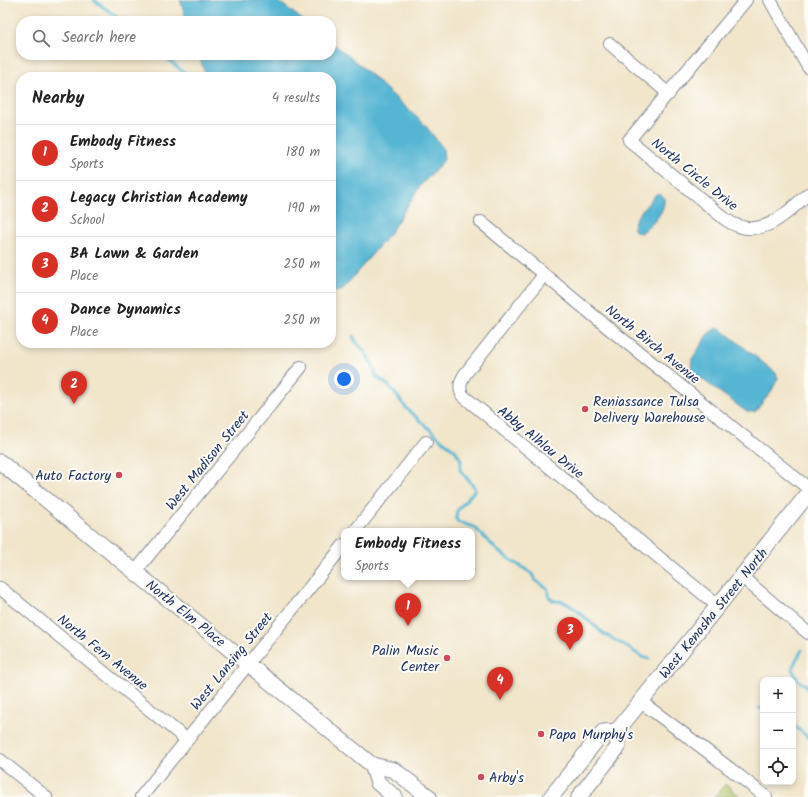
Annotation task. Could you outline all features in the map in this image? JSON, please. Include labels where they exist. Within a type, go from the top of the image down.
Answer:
[{"type":"main road","name":"North Elm Place","points":[[0,462],[372,765],[394,770],[429,797]]},
{"type":"main road","name":"West Kenosha Street North","points":[[617,732],[808,494]]},
{"type":"main road","points":[[551,797],[603,732],[617,732],[618,747],[579,797]]},
{"type":"main road","name":"North Elm Place","points":[[372,765],[378,782],[395,797]]},
{"type":"street","points":[[610,44],[668,94],[746,0]]},
{"type":"street","points":[[770,0],[808,67]]},
{"type":"street","name":"North Circle Drive","points":[[668,94],[629,140],[731,223],[747,229],[767,226],[779,220],[808,194]]},
{"type":"street","name":"North Birch Avenue","points":[[481,222],[606,326],[808,488]]},
{"type":"street","name":"Abby Alhlou Drive","points":[[544,275],[460,381],[459,388],[462,395],[718,606]]},
{"type":"street","name":"West Madison Street","points":[[135,572],[301,368]]},
{"type":"street","points":[[357,528],[426,442]]},
{"type":"street","name":"West Lansing Street","points":[[141,797],[341,548]]},
{"type":"street","points":[[742,577],[808,633]]},
{"type":"street","name":"North Fern Avenue","points":[[0,588],[187,740]]},
{"type":"street","points":[[641,702],[697,744],[713,754],[766,797]]},
{"type":"street","points":[[0,760],[46,797]]},
{"type":"green space","points":[[725,784],[741,797],[714,797]]},
{"type":"water","points":[[180,0],[277,0],[298,16],[185,16]]},
{"type":"water","points":[[336,46],[361,66],[425,125],[443,148],[444,160],[420,186],[390,233],[343,289],[336,291],[336,72],[204,72],[201,60],[336,60]]},
{"type":"water","points":[[656,194],[660,194],[664,197],[661,213],[645,230],[641,233],[636,232],[633,227],[636,218]]},
{"type":"water","points":[[716,328],[721,329],[776,373],[778,378],[771,392],[755,412],[747,412],[695,374],[691,369],[692,359],[708,334]]},
{"type":"waterway","points":[[94,0],[115,16]]},
{"type":"waterway","points":[[168,60],[184,72]]},
{"type":"waterway","points":[[353,336],[373,365],[376,376],[390,387],[407,409],[455,450],[461,460],[460,470],[475,490],[457,511],[456,519],[459,523],[474,527],[499,552],[531,573],[536,581],[547,588],[549,597],[556,601],[562,601],[574,608],[604,634],[642,657],[649,659]]},
{"type":"waterway","points":[[802,650],[792,669],[799,681],[806,685],[808,689]]},
{"type":"waterway","points":[[796,727],[808,737]]},
{"type":"place","name":"Legacy Christian Academy","points":[[74,404]]},
{"type":"place","name":"Reniassance Tulsa Delivery Warehouse","points":[[585,409]]},
{"type":"place","name":"Auto Factory","points":[[119,475]]},
{"type":"place","name":"Embody Fitness","points":[[408,626]]},
{"type":"place","name":"BA Lawn & Garden","points":[[570,650]]},
{"type":"place","name":"Palin Music Center","points":[[447,658]]},
{"type":"place","name":"Dance Dynamics","points":[[500,700]]},
{"type":"place","name":"Papa Murphy's","points":[[541,734]]},
{"type":"place","name":"Arby's","points":[[481,777]]}]
